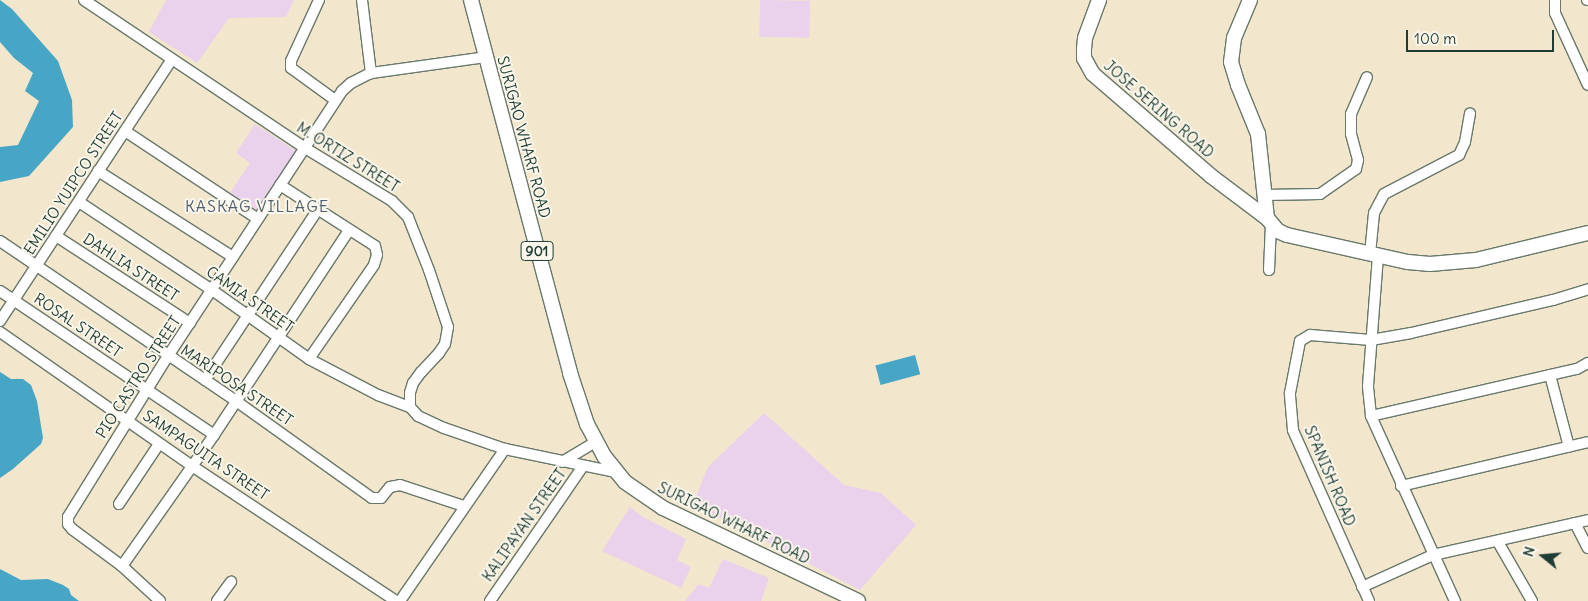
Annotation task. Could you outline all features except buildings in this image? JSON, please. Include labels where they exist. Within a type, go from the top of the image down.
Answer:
[{"type":"main road","name":"SURIGAO WHARF ROAD","points":[[470,0],[570,373],[586,424],[595,442],[616,472],[635,491],[663,508],[858,601]]},
{"type":"main road","name":"JOSE SERING ROAD","points":[[1099,0],[1084,48],[1084,58],[1093,74],[1211,176],[1269,221],[1278,231],[1300,239],[1418,264],[1476,260],[1588,233]]},
{"type":"main road","points":[[1250,0],[1234,38],[1231,62],[1238,85],[1258,134],[1269,221]]},
{"type":"street","name":"M. ORTIZ STREET","points":[[84,0],[171,61],[392,202],[412,225],[448,327],[445,344],[413,383],[410,392],[410,407]]},
{"type":"street","points":[[319,0],[291,61],[291,68],[335,100]]},
{"type":"street","points":[[362,0],[371,73],[486,58]]},
{"type":"street","points":[[1555,0],[1555,13],[1588,85]]},
{"type":"street","name":"EMILIO YUIPCO STREET","points":[[0,321],[171,61]]},
{"type":"street","name":"PIO CASTRO STREET","points":[[160,601],[122,566],[72,528],[68,524],[68,516],[168,356],[335,100],[351,83],[371,73]]},
{"type":"street","points":[[1265,195],[1320,194],[1356,169],[1358,160],[1351,134],[1351,114],[1367,77]]},
{"type":"street","points":[[1455,601],[1370,416],[1368,387],[1374,213],[1384,194],[1459,155],[1465,142],[1470,113]]},
{"type":"street","points":[[125,131],[258,219]]},
{"type":"street","points":[[98,172],[233,257]]},
{"type":"street","points":[[280,185],[317,211],[375,246],[377,254],[374,265],[309,359]]},
{"type":"street","name":"CAMIA STREET","points":[[79,202],[212,290],[309,359],[378,395],[410,407]]},
{"type":"street","points":[[204,380],[317,211]]},
{"type":"street","points":[[1269,221],[1269,270]]},
{"type":"street","points":[[122,566],[214,435],[349,230]]},
{"type":"street","name":"DAHLIA STREET","points":[[56,236],[190,323]]},
{"type":"street","name":"MARIPOSA STREET","points":[[0,242],[236,400],[372,498],[381,498],[390,487],[395,485],[464,506]]},
{"type":"street","points":[[1371,340],[1471,320],[1588,289]]},
{"type":"street","name":"ROSAL STREET","points":[[0,291],[214,435]]},
{"type":"street","name":"SAMPAGUITA STREET","points":[[0,332],[128,420],[159,444],[398,601]]},
{"type":"street","name":"SPANISH ROAD","points":[[1369,601],[1298,445],[1290,413],[1290,393],[1297,350],[1304,337],[1310,335],[1371,340]]},
{"type":"street","points":[[1370,416],[1550,376],[1577,369],[1588,363]]},
{"type":"street","points":[[1550,376],[1569,447]]},
{"type":"street","points":[[410,407],[426,421],[505,450],[616,472]]},
{"type":"street","points":[[562,462],[595,442]]},
{"type":"street","points":[[1401,486],[1588,442]]},
{"type":"street","points":[[119,504],[159,444]]},
{"type":"street","points":[[398,601],[505,450]]},
{"type":"street","name":"KALIPAYAN STREET","points":[[490,601],[583,466]]},
{"type":"street","points":[[1362,587],[1433,555],[1498,542],[1588,520]]},
{"type":"street","points":[[1575,523],[1588,548]]},
{"type":"street","points":[[1498,542],[1532,601]]},
{"type":"street","points":[[217,601],[231,582]]},
{"type":"shaded area","points":[[166,0],[294,0],[286,17],[229,18],[197,63],[149,32]]},
{"type":"shaded area","points":[[760,0],[810,1],[809,38],[759,37]]},
{"type":"shaded area","points":[[255,124],[296,151],[257,210],[230,193],[250,163],[236,153]]},
{"type":"shaded area","points":[[764,413],[844,485],[881,493],[916,525],[860,590],[693,504],[708,467]]},
{"type":"shaded area","points":[[630,507],[643,517],[686,539],[677,560],[691,567],[681,588],[602,551]]},
{"type":"shaded area","points":[[723,559],[769,578],[761,601],[685,601],[699,584],[709,588]]},
{"type":"water","points":[[0,0],[12,9],[58,61],[72,100],[73,127],[29,176],[0,182],[0,147],[18,145],[39,101],[25,91],[33,73],[14,58],[0,42]]},
{"type":"water","points":[[915,355],[920,374],[881,385],[875,366]]},
{"type":"water","points":[[0,372],[11,379],[23,379],[31,385],[37,401],[43,438],[41,444],[0,478]]},
{"type":"water","points":[[0,569],[21,580],[48,579],[63,585],[79,601],[0,601]]},
{"type":"district","name":"KASKAG VILLAGE","points":[[257,206]]}]
